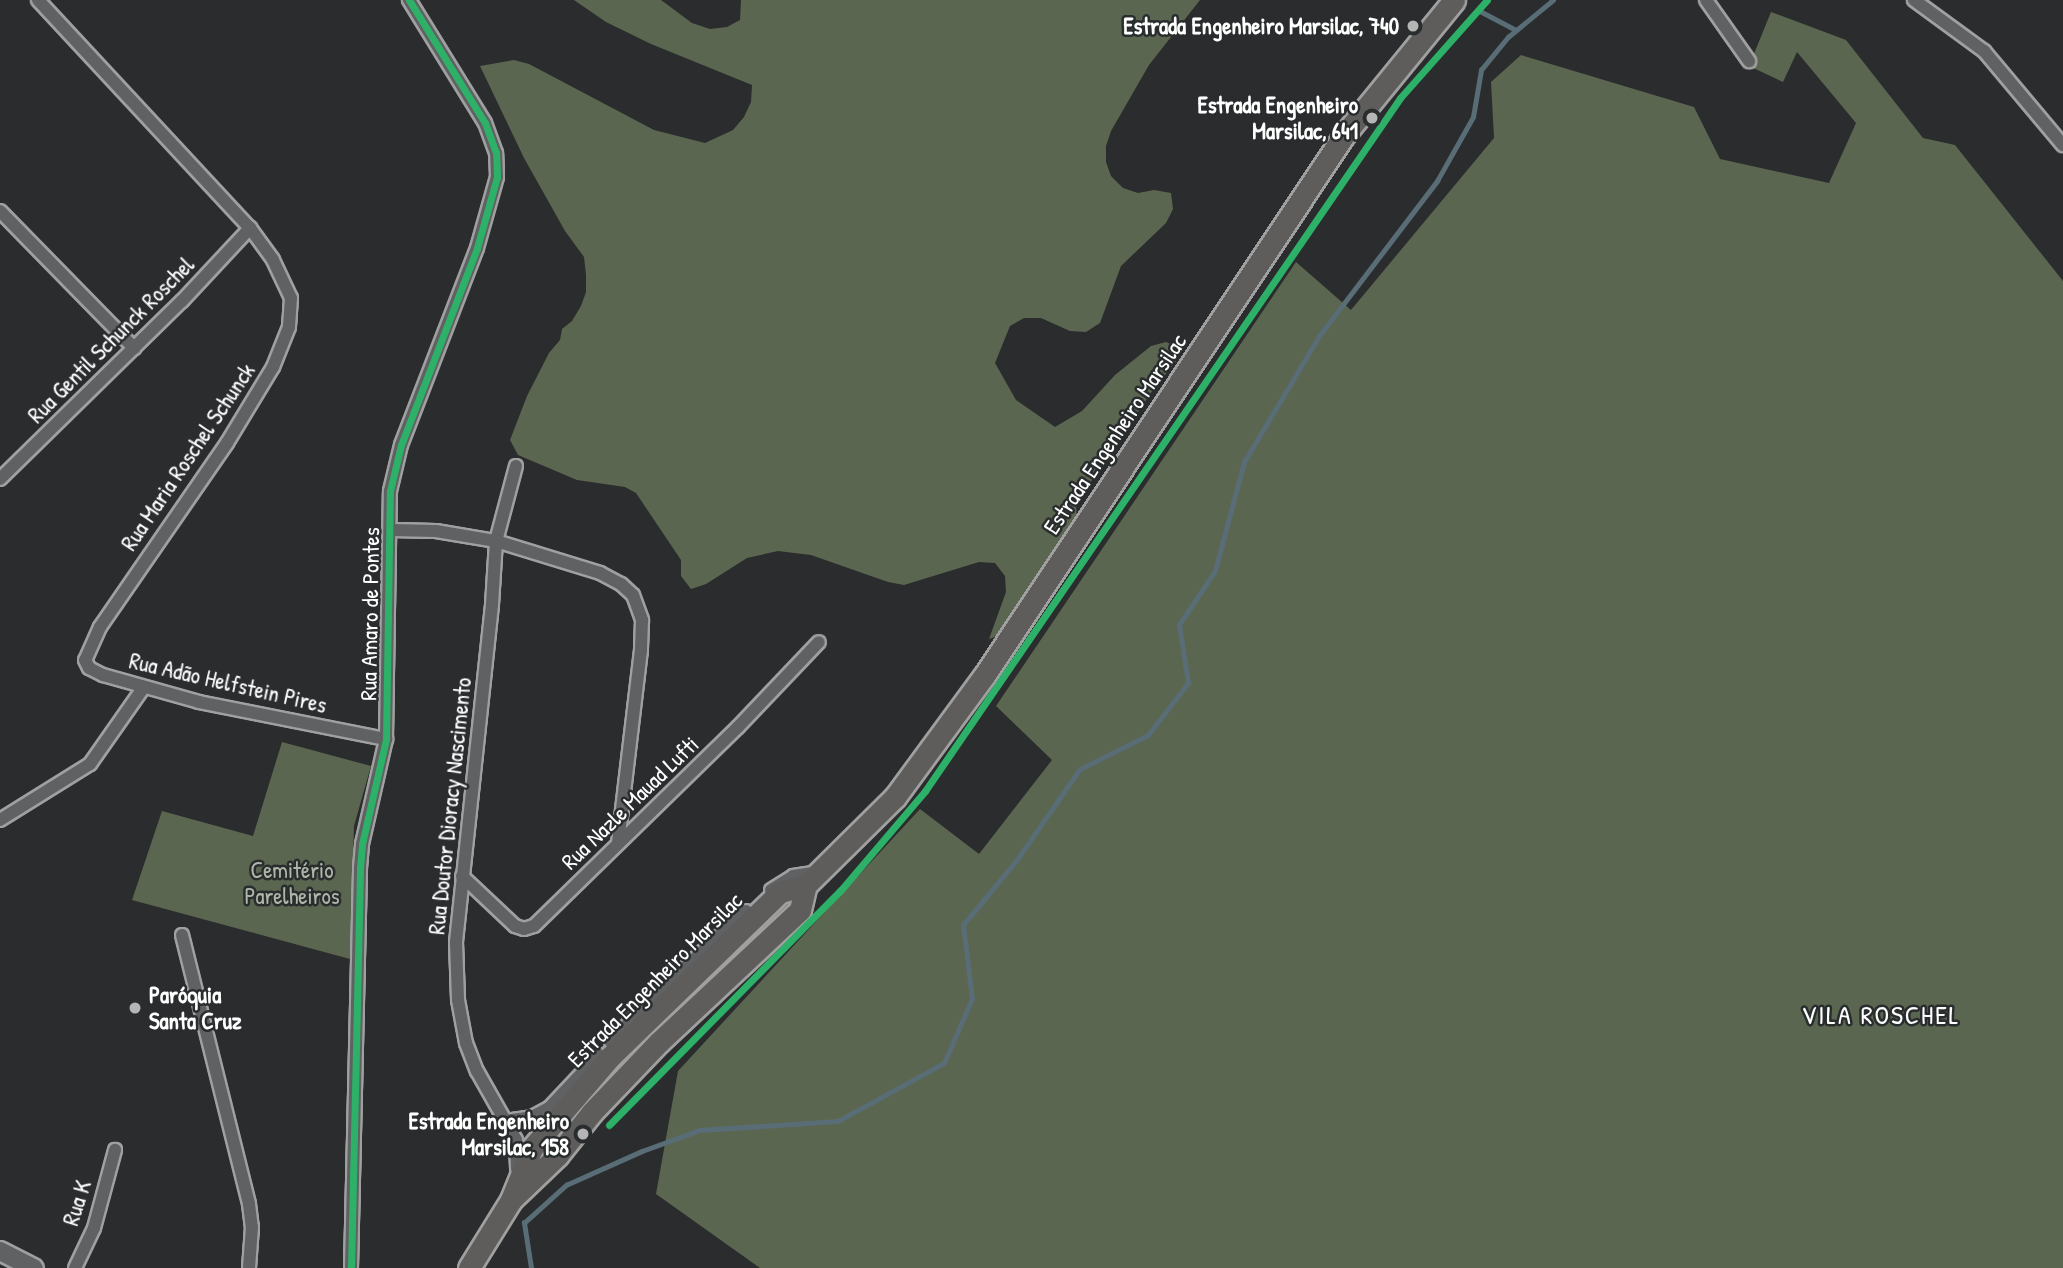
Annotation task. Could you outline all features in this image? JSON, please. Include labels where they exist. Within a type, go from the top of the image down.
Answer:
[{"type":"main road","name":"Estrada Engenheiro Marsilac","points":[[511,1200],[524,1144],[555,1111],[780,892],[812,878],[895,797],[941,738],[1122,472],[1344,135],[1454,0]]},
{"type":"main road","name":"Estrada Engenheiro Marsilac","points":[[469,1268],[511,1200],[563,1148],[659,1042],[800,910],[812,878]]},
{"type":"main road","points":[[524,1144],[545,1155],[563,1148],[569,1124],[555,1111]]},
{"type":"main road","points":[[0,1251],[34,1268]]},
{"type":"street","name":"Rua Maria Roschel Schunck","points":[[38,0],[250,229],[271,256],[291,298],[289,327],[283,347],[234,433],[100,627],[85,660],[89,668],[103,675]]},
{"type":"street","name":"Rua Amaro de Pontes","points":[[351,1268],[360,868],[362,844],[386,739],[390,491],[401,445],[478,247],[497,177],[496,153],[485,122],[409,0]]},
{"type":"street","points":[[1706,0],[1749,61]]},
{"type":"street","points":[[1914,0],[1984,51],[2063,145]]},
{"type":"street","points":[[0,211],[134,348]]},
{"type":"street","name":"Rua Gentil Schunck Roschel","points":[[0,480],[250,229]]},
{"type":"street","name":"Rua Doutor Dioracy Nascimento","points":[[516,466],[496,541],[492,605],[456,942],[458,1000],[466,1043],[477,1072],[505,1121],[524,1144]]},
{"type":"street","points":[[391,530],[436,531],[496,541],[600,573],[621,584],[633,595],[639,607],[641,650],[618,843]]},
{"type":"street","name":"Rua Nazle Mauad Lufti","points":[[462,877],[503,917],[524,929],[534,926],[738,727],[819,642]]},
{"type":"street","name":"Rua Adão Helfstein Pires","points":[[103,675],[199,702],[386,739]]},
{"type":"street","points":[[0,820],[90,764],[144,687]]},
{"type":"street","points":[[182,935],[249,1204],[252,1227],[249,1268]]},
{"type":"street","points":[[505,1121],[555,1111]]},
{"type":"street","name":"Rua K","points":[[75,1268],[94,1228],[115,1150]]},
{"type":"green space","points":[[574,0],[661,0],[692,23],[710,29],[727,27],[740,20],[741,0],[1200,0],[1149,65],[1111,131],[1106,146],[1106,162],[1111,176],[1123,188],[1138,193],[1154,190],[1171,193],[1173,209],[1166,223],[1121,266],[1100,323],[1086,332],[1070,331],[1041,318],[1024,318],[1010,326],[995,363],[1016,400],[1055,427],[1082,411],[1115,375],[1151,346],[1166,342],[1181,349],[1175,363],[1155,387],[1076,504],[1077,520],[1064,546],[1042,568],[1045,586],[1004,634],[989,639],[1006,592],[1005,576],[995,563],[979,562],[904,585],[811,555],[778,551],[747,558],[706,584],[691,589],[681,576],[681,560],[636,493],[625,487],[577,480],[518,455],[510,440],[527,396],[549,353],[560,340],[562,329],[572,321],[581,306],[586,292],[586,275],[584,257],[565,231],[524,158],[480,66],[514,60],[529,64],[654,130],[705,143],[733,130],[744,117],[751,102],[752,85],[651,44],[606,22]]},
{"type":"green space","points":[[1771,12],[1846,40],[1923,138],[1955,145],[2063,281],[2063,1268],[760,1268],[656,1194],[678,1071],[920,809],[979,854],[1052,760],[996,706],[1296,262],[1351,310],[1494,138],[1491,82],[1521,55],[1694,107],[1720,159],[1829,183],[1856,123],[1797,52],[1783,82],[1749,66]]},
{"type":"green space","name":"Cemitério Parelheiros","points":[[282,742],[371,766],[354,826],[350,959],[132,900],[162,811],[253,836]]},
{"type":"waterway","points":[[531,1268],[524,1223],[566,1185],[642,1151],[700,1130],[838,1121],[944,1063],[972,999],[963,925],[1016,861],[1080,769],[1148,735],[1188,683],[1179,625],[1215,571],[1244,462],[1319,336],[1437,181],[1473,117],[1481,70],[1508,37],[1553,0]]},
{"type":"waterway","points":[[1480,11],[1516,30]]},
{"type":"cycle path","points":[[351,1268],[360,868],[362,844],[386,739],[390,491],[401,445],[477,248],[497,177],[496,153],[485,123],[409,0]]},
{"type":"cycle path","points":[[609,1125],[840,891],[925,791],[1400,98],[1487,0]]},
{"type":"place","name":"Estrada Engenheiro Marsilac, 740","points":[[1413,26]]},
{"type":"place","name":"Estrada Engenheiro Marsilac, 641","points":[[1372,118]]},
{"type":"place","name":"Paróquia Santa Cruz","points":[[135,1008]]},
{"type":"place","name":"Estrada Engenheiro Marsilac, 158","points":[[583,1134]]},
{"type":"district","name":"VILA ROSCHEL","points":[[1881,1015]]}]
